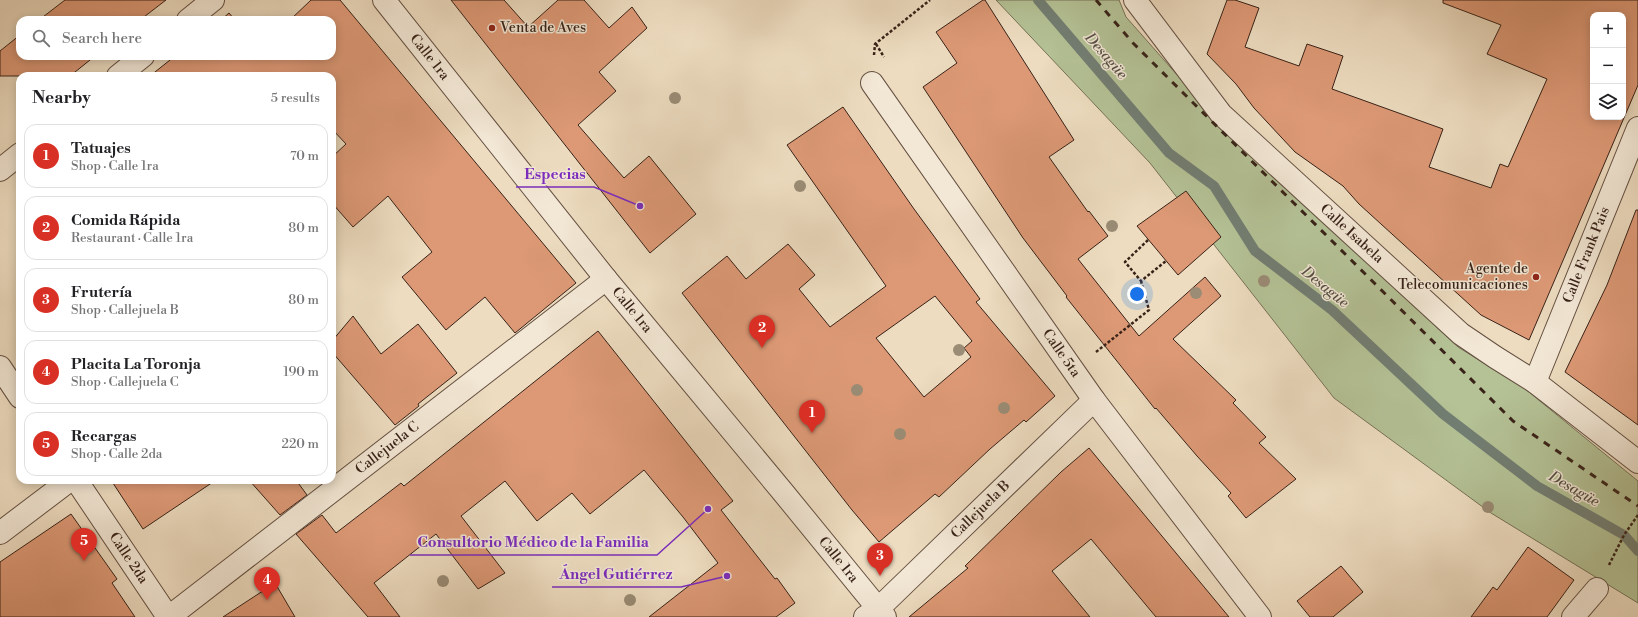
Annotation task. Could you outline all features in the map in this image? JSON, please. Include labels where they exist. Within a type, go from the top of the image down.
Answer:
[{"type":"street","points":[[193,16],[213,0]]},
{"type":"street","name":"Calle 1ra","points":[[384,0],[606,279],[876,614]]},
{"type":"street","name":"Calle Isabela","points":[[1135,0],[1221,114],[1461,334],[1494,357],[1535,382],[1638,462]]},
{"type":"street","points":[[123,72],[138,60]]},
{"type":"street","name":"Calle 5ta","points":[[872,83],[1094,400],[1260,617]]},
{"type":"street","name":"Calle Frank Pais","points":[[1535,382],[1638,128]]},
{"type":"street","points":[[0,170],[16,157]]},
{"type":"street","name":"Callejuela C","points":[[168,617],[606,279]]},
{"type":"street","points":[[0,367],[16,391]]},
{"type":"street","name":"Callejuela B","points":[[876,614],[1094,400]]},
{"type":"street","points":[[0,533],[65,484]]},
{"type":"street","name":"Calle 2da","points":[[79,484],[168,617]]},
{"type":"street","points":[[1573,617],[1597,589]]},
{"type":"path","points":[[872,83],[875,44],[930,0]]},
{"type":"path","points":[[1079,378],[1092,354],[1149,310],[1141,282],[1125,262],[1148,240]]},
{"type":"path","points":[[1141,282],[1166,261]]},
{"type":"path","points":[[1597,589],[1624,535],[1638,515]]},
{"type":"green space","points":[[996,0],[1119,0],[1126,17],[1209,111],[1313,213],[1458,347],[1524,388],[1638,481],[1638,603],[1491,513],[1334,398],[1150,163]]},
{"type":"building","points":[[65,0],[166,0],[145,16],[44,16]]},
{"type":"building","points":[[311,0],[340,0],[576,283],[515,333],[485,297],[446,330],[402,277],[432,252],[388,196],[353,227],[336,208],[336,153],[346,144],[336,133],[336,72],[155,72],[170,60],[336,60],[336,16],[294,16]]},
{"type":"building","points":[[451,0],[504,0],[528,27],[558,0],[584,0],[609,28],[632,7],[647,28],[599,72],[616,91],[578,125],[624,178],[649,156],[696,214],[650,253]]},
{"type":"building","points":[[985,0],[1074,140],[1049,157],[1088,212],[1089,211],[1108,236],[1078,259],[1139,336],[1205,277],[1221,296],[1173,339],[1236,400],[1233,403],[1266,437],[1259,443],[1296,479],[1246,518],[1228,496],[1231,493],[1156,408],[1155,409],[1066,297],[1067,296],[1023,238],[923,87],[957,63],[936,32]]},
{"type":"building","points":[[1227,0],[1235,0],[1259,8],[1245,47],[1299,66],[1307,44],[1343,56],[1332,89],[1443,129],[1429,167],[1491,188],[1500,164],[1508,167],[1547,79],[1487,54],[1501,25],[1443,3],[1443,0],[1638,0],[1638,85],[1626,113],[1626,12],[1590,12],[1590,120],[1623,120],[1529,340],[1481,315],[1359,204],[1343,186],[1295,152],[1254,108],[1236,84],[1207,54]]},
{"type":"building","points":[[16,38],[16,60],[90,60],[75,72],[16,72],[16,76],[0,76],[0,51]]},
{"type":"building","points":[[843,107],[914,209],[980,299],[976,302],[1055,396],[1026,422],[1024,420],[990,449],[939,497],[935,494],[879,542],[852,510],[682,293],[727,256],[746,279],[788,244],[815,275],[799,289],[830,327],[886,286],[787,145]],"holes":[[[935,296],[972,341],[964,348],[971,357],[924,397],[876,338]]]},
{"type":"building","points":[[1186,191],[1221,237],[1178,275],[1137,226]]},
{"type":"building","points":[[1636,210],[1638,210],[1638,425],[1565,372],[1607,285]]},
{"type":"building","points":[[353,316],[381,354],[418,324],[457,373],[418,404],[419,406],[395,425],[336,357],[336,336]]},
{"type":"building","points":[[598,331],[733,501],[721,510],[775,579],[777,578],[795,603],[776,617],[649,617],[718,563],[683,517],[644,470],[590,514],[572,493],[537,521],[505,481],[461,516],[505,573],[478,589],[436,534],[374,583],[400,617],[368,617],[296,534],[322,515],[336,533],[401,483],[404,486]]},
{"type":"building","points":[[1089,448],[1229,617],[1156,617],[1091,539],[1052,571],[1090,617],[909,617],[968,568],[965,566],[1061,472]]},
{"type":"building","points":[[114,484],[210,484],[143,529]]},
{"type":"building","points":[[253,484],[299,484],[307,495],[280,515]]},
{"type":"building","points":[[71,514],[117,579],[112,583],[135,617],[0,617],[0,562]]},
{"type":"building","points":[[1528,547],[1574,580],[1547,617],[1471,617],[1493,587],[1497,590]]},
{"type":"building","points":[[1341,566],[1363,592],[1333,617],[1310,617],[1297,601]]},
{"type":"building","points":[[275,583],[295,617],[223,617]]},
{"type":"waterway","name":"Desagüe","points":[[1038,0],[1169,153],[1214,186],[1255,251],[1332,310],[1443,414],[1537,486],[1624,535],[1638,551]]},
{"type":"railway","points":[[1096,0],[1133,43],[1513,421],[1638,506]]},
{"type":"place","name":"Venta de Aves","points":[[492,28]]},
{"type":"place","name":"Especias","points":[[640,206]]},
{"type":"place","name":"Agente de Telecomunicaciones","points":[[1536,277]]},
{"type":"place","name":"Comida Rápida","points":[[762,348]]},
{"type":"place","name":"Tatuajes","points":[[812,433]]},
{"type":"place","name":"Consultorio Médico de la Familia","points":[[708,509]]},
{"type":"place","name":"Recargas","points":[[84,561]]},
{"type":"place","name":"Ángel Gutiérrez","points":[[727,576]]},
{"type":"place","name":"Frutería","points":[[880,576]]},
{"type":"place","name":"Placita La Toronja","points":[[267,600]]}]
